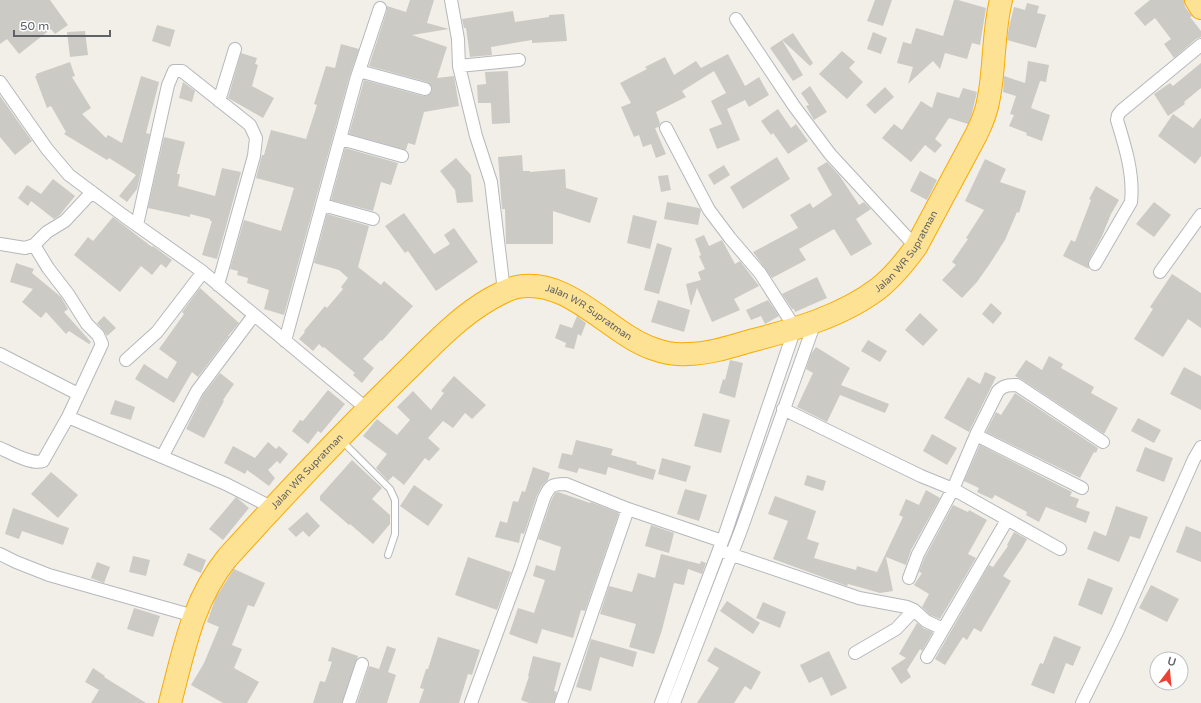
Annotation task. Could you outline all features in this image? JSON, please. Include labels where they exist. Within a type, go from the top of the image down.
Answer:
[{"type":"highway","name":"Jalan WR Supratman","points":[[170,703],[194,616],[202,597],[217,570],[339,438],[457,321],[475,308],[504,291],[518,287],[534,286],[552,290],[571,298],[591,310],[633,340],[652,349],[670,354],[688,354],[712,351],[760,339],[805,325],[849,307],[878,289],[906,261],[916,247],[984,119],[989,98],[995,27],[1001,0]]},
{"type":"highway","points":[[1196,0],[1201,8]]},
{"type":"street","points":[[451,0],[458,39],[459,66],[476,136],[491,182],[504,291]]},
{"type":"street","points":[[285,341],[341,139],[358,71],[380,8]]},
{"type":"street","points":[[736,20],[794,106],[830,154],[916,247]]},
{"type":"street","points":[[1095,264],[1131,202],[1132,191],[1129,165],[1117,120],[1118,115],[1201,45]]},
{"type":"street","points":[[219,101],[235,49]]},
{"type":"street","points":[[459,66],[519,60]]},
{"type":"street","points":[[137,225],[172,74],[174,71],[182,71],[250,126],[256,138],[249,179],[218,285]]},
{"type":"street","points":[[358,71],[425,89]]},
{"type":"street","points":[[0,82],[47,149],[69,175],[203,272],[367,409]]},
{"type":"street","points":[[666,128],[709,210],[730,238],[805,325]]},
{"type":"street","points":[[341,139],[402,156]]},
{"type":"street","points":[[0,244],[25,248],[34,245],[47,232],[65,221],[92,192]]},
{"type":"street","points":[[323,205],[373,219]]},
{"type":"street","points":[[1160,272],[1201,215]]},
{"type":"street","points":[[0,448],[30,460],[39,462],[43,461],[48,455],[68,417],[102,344],[101,339],[87,324],[34,245]]},
{"type":"street","points":[[126,360],[157,332],[203,272]]},
{"type":"street","points":[[162,457],[185,411],[197,391],[254,315]]},
{"type":"street","points":[[674,703],[731,554],[783,409],[805,325]]},
{"type":"street","points":[[661,703],[805,325]]},
{"type":"street","points":[[0,354],[78,394]]},
{"type":"street","points":[[909,578],[918,554],[953,489],[976,435],[998,391],[1003,386],[1017,385],[1103,442]]},
{"type":"street","points":[[783,409],[921,476],[953,489],[1060,549]]},
{"type":"street","points":[[68,417],[226,484],[273,508]]},
{"type":"street","points":[[976,435],[1082,488]]},
{"type":"street","points":[[1082,703],[1118,630],[1194,459],[1201,447]]},
{"type":"street","points":[[471,703],[544,498],[549,488],[555,484],[566,484],[721,546],[731,554],[860,598],[907,607],[914,610],[926,621],[944,629]]},
{"type":"street","points":[[561,703],[628,509]]},
{"type":"street","points":[[927,657],[1007,520]]},
{"type":"street","points":[[0,554],[48,575],[194,616]]},
{"type":"street","points":[[855,654],[896,629],[914,610]]},
{"type":"street","points":[[349,703],[362,664]]},
{"type":"lane","points":[[339,438],[390,489],[395,500],[396,534],[388,555]]},
{"type":"building","points":[[0,0],[50,0],[68,25],[55,34],[51,29],[19,54],[7,39],[0,44]]},
{"type":"building","points":[[410,0],[434,0],[427,23],[449,29],[412,35],[447,47],[437,78],[454,76],[459,106],[424,112],[415,145],[408,143],[406,150],[349,134],[364,80],[423,96],[427,96],[432,91],[432,87],[427,82],[369,66],[387,6],[406,12]]},
{"type":"building","points":[[875,0],[892,0],[883,26],[867,21]]},
{"type":"building","points":[[954,0],[986,8],[980,45],[972,43],[967,59],[945,53],[940,69],[933,61],[908,84],[913,67],[897,63],[903,42],[911,44],[916,28],[943,36]]},
{"type":"building","points":[[1150,0],[1184,0],[1185,7],[1192,16],[1190,17],[1201,31],[1201,37],[1196,39],[1174,58],[1164,44],[1171,39],[1155,18],[1145,26],[1134,13]]},
{"type":"building","points":[[1027,3],[1039,6],[1037,13],[1046,15],[1036,48],[1007,40],[1014,7],[1025,10]]},
{"type":"building","points":[[513,11],[515,22],[549,17],[549,15],[564,14],[567,41],[532,43],[532,40],[491,47],[492,55],[470,57],[466,28],[464,28],[462,19]]},
{"type":"building","points":[[157,25],[175,30],[170,47],[152,41]]},
{"type":"building","points":[[85,31],[88,55],[70,57],[67,32]]},
{"type":"building","points":[[873,32],[887,38],[881,54],[867,49]]},
{"type":"building","points":[[793,33],[813,63],[810,66],[782,40]]},
{"type":"building","points":[[782,40],[803,75],[793,81],[770,48]]},
{"type":"building","points":[[341,44],[359,49],[349,78],[284,315],[264,309],[269,290],[247,283],[248,278],[237,275],[238,271],[230,269],[244,220],[281,231],[294,188],[256,178],[262,155],[264,155],[271,130],[306,139],[317,105],[314,104],[326,66],[335,68]]},
{"type":"building","points":[[842,51],[855,62],[849,68],[863,82],[847,99],[819,74]]},
{"type":"building","points":[[241,53],[257,58],[255,64],[258,65],[252,86],[274,98],[263,118],[228,98]]},
{"type":"building","points":[[728,54],[745,86],[759,77],[769,95],[749,107],[745,100],[727,109],[740,140],[717,149],[709,129],[722,124],[711,101],[726,93],[714,71],[682,91],[686,97],[656,112],[660,123],[659,127],[655,128],[666,154],[656,158],[651,144],[643,147],[639,135],[634,137],[621,107],[631,103],[620,83],[647,69],[645,67],[665,57],[674,75],[696,61],[701,68]]},
{"type":"building","points":[[1028,61],[1049,65],[1046,82],[1040,81],[1031,108],[1050,115],[1042,141],[1009,126],[1014,115],[1010,114],[1016,96],[1003,92],[1004,76],[1025,83]]},
{"type":"building","points":[[70,62],[75,76],[72,77],[91,108],[82,114],[106,138],[108,135],[122,143],[141,76],[159,82],[146,133],[150,134],[137,189],[127,202],[119,196],[136,175],[109,158],[107,160],[64,134],[66,132],[51,106],[47,108],[35,76],[37,76],[36,74]]},
{"type":"building","points":[[1201,63],[1201,88],[1184,102],[1185,104],[1168,116],[1154,94],[1170,83],[1173,86]]},
{"type":"building","points":[[508,71],[510,123],[492,124],[491,103],[478,103],[477,85],[486,84],[485,72]]},
{"type":"building","points":[[183,82],[195,91],[192,102],[179,98]]},
{"type":"building","points":[[810,86],[827,112],[814,120],[806,106],[809,105],[801,93]]},
{"type":"building","points":[[885,87],[894,97],[875,114],[866,105]]},
{"type":"building","points":[[963,88],[977,92],[968,124],[949,118],[935,139],[942,145],[935,153],[925,145],[911,162],[882,138],[894,124],[902,130],[921,101],[932,108],[937,92],[959,98]]},
{"type":"building","points":[[0,96],[32,141],[15,155],[0,137]]},
{"type":"building","points":[[778,109],[791,128],[796,124],[808,141],[788,154],[773,133],[771,135],[761,121]]},
{"type":"building","points":[[1173,114],[1193,128],[1201,118],[1201,156],[1195,164],[1158,136]]},
{"type":"building","points":[[164,137],[185,142],[177,174],[180,174],[178,186],[215,196],[222,168],[241,172],[217,259],[202,255],[212,221],[210,221],[210,219],[190,214],[190,217],[148,208]]},
{"type":"building","points":[[345,148],[398,163],[391,185],[381,182],[373,211],[331,200]]},
{"type":"building","points":[[522,155],[523,171],[530,172],[565,169],[566,188],[598,198],[590,223],[553,211],[553,244],[506,244],[505,209],[502,209],[498,157]]},
{"type":"building","points":[[777,157],[790,179],[743,209],[730,187]]},
{"type":"building","points":[[456,158],[471,175],[473,202],[457,203],[455,190],[440,171]]},
{"type":"building","points":[[985,159],[1006,169],[1000,182],[1026,191],[1019,213],[1017,212],[1005,240],[977,282],[962,298],[942,280],[956,265],[952,262],[968,239],[966,238],[984,210],[965,201]]},
{"type":"building","points":[[827,162],[839,175],[859,205],[864,202],[871,209],[856,219],[872,244],[851,256],[834,229],[799,249],[806,260],[772,278],[753,252],[798,228],[790,215],[810,203],[813,208],[832,195],[817,168]]},
{"type":"building","points":[[724,165],[730,175],[714,185],[708,175]]},
{"type":"building","points":[[920,171],[937,180],[927,200],[910,191]]},
{"type":"building","points":[[668,175],[671,190],[661,192],[658,176]]},
{"type":"building","points":[[53,179],[75,196],[59,216],[54,219],[31,201],[28,206],[18,198],[27,185],[41,194]]},
{"type":"building","points":[[1096,186],[1119,200],[1089,260],[1089,269],[1063,256],[1071,240],[1075,242],[1091,200],[1089,199]]},
{"type":"building","points":[[667,202],[699,208],[701,210],[698,225],[664,219]]},
{"type":"building","points":[[1154,202],[1171,215],[1154,237],[1136,224]]},
{"type":"building","points":[[404,213],[434,254],[450,244],[444,235],[454,228],[478,262],[436,291],[408,251],[405,253],[385,226]]},
{"type":"building","points":[[327,214],[369,226],[358,267],[381,285],[384,281],[413,306],[382,341],[381,340],[363,359],[374,368],[362,383],[353,375],[355,373],[324,347],[323,348],[319,344],[313,351],[299,339],[325,306],[327,308],[343,289],[341,287],[348,278],[339,270],[314,263]]},
{"type":"building","points":[[633,215],[657,221],[650,249],[627,243]]},
{"type":"building","points":[[113,217],[152,247],[153,246],[172,260],[166,268],[161,264],[152,275],[141,266],[120,292],[74,255],[88,237],[93,241]]},
{"type":"building","points":[[704,235],[709,246],[722,240],[735,264],[740,261],[759,286],[734,299],[740,310],[712,322],[697,288],[691,306],[686,284],[701,280],[698,272],[705,269],[699,256],[701,255],[695,239]]},
{"type":"building","points":[[657,243],[672,248],[659,294],[644,290]]},
{"type":"building","points":[[16,263],[34,269],[32,273],[61,297],[68,309],[64,312],[91,342],[89,344],[69,331],[66,334],[46,312],[41,318],[22,302],[33,289],[10,282]]},
{"type":"building","points":[[1172,274],[1201,293],[1201,328],[1188,319],[1163,357],[1134,339],[1153,309],[1150,307]]},
{"type":"building","points":[[817,277],[827,298],[795,312],[782,294]]},
{"type":"building","points":[[200,288],[239,323],[198,377],[192,372],[174,403],[135,379],[144,364],[167,379],[177,362],[159,349],[184,314],[182,312]]},
{"type":"building","points":[[658,300],[690,310],[684,332],[651,322]]},
{"type":"building","points":[[768,300],[779,316],[765,324],[761,316],[751,320],[746,310]]},
{"type":"building","points":[[991,303],[1002,313],[993,324],[982,314]]},
{"type":"building","points":[[920,313],[938,330],[923,346],[905,330]]},
{"type":"building","points":[[104,316],[116,328],[107,336],[97,323]]},
{"type":"building","points":[[577,316],[586,323],[581,336],[578,334],[574,349],[565,347],[566,343],[555,338],[560,324],[572,328]]},
{"type":"building","points":[[868,340],[887,351],[880,362],[861,351]]},
{"type":"building","points":[[816,347],[850,368],[841,385],[889,404],[885,413],[840,395],[827,422],[797,407],[813,373],[806,369],[811,354]]},
{"type":"building","points":[[1049,356],[1063,364],[1061,368],[1094,387],[1091,393],[1118,408],[1104,434],[1015,376],[1026,360],[1042,370]]},
{"type":"building","points":[[730,360],[743,363],[735,398],[719,393],[723,379],[725,380]]},
{"type":"building","points":[[1184,367],[1201,376],[1201,410],[1170,394]]},
{"type":"building","points":[[985,372],[996,377],[969,432],[944,418],[968,377],[980,384]]},
{"type":"building","points":[[220,373],[234,384],[223,400],[224,401],[204,438],[186,429],[203,395]]},
{"type":"building","points":[[454,376],[486,405],[472,419],[465,413],[453,428],[443,421],[428,438],[440,449],[429,461],[425,458],[404,485],[393,476],[388,481],[376,468],[387,454],[363,436],[377,419],[397,435],[410,420],[397,407],[413,391],[431,410],[444,393],[441,391]]},
{"type":"building","points":[[328,390],[345,404],[321,433],[318,431],[308,444],[292,431],[300,420],[303,421]]},
{"type":"building","points":[[1015,393],[1098,448],[1096,453],[1094,452],[1080,478],[986,432],[996,412],[1001,415]]},
{"type":"building","points":[[115,400],[135,407],[131,420],[110,414]]},
{"type":"building","points":[[703,413],[730,420],[721,453],[694,446]]},
{"type":"building","points":[[1138,418],[1161,430],[1154,443],[1131,431]]},
{"type":"building","points":[[932,434],[957,448],[947,465],[923,451]]},
{"type":"building","points":[[576,440],[613,449],[611,455],[637,462],[636,464],[656,470],[653,480],[608,467],[606,475],[579,468],[577,473],[558,468],[562,453],[572,455]]},
{"type":"building","points":[[268,442],[276,449],[279,446],[288,454],[280,464],[277,461],[268,470],[275,478],[269,486],[247,470],[245,474],[224,463],[233,446],[255,458]]},
{"type":"building","points":[[980,445],[1072,492],[1070,496],[1079,499],[1076,507],[1090,512],[1086,523],[1046,507],[1039,522],[1026,515],[1027,512],[995,495],[992,499],[977,492],[979,488],[964,481]]},
{"type":"building","points":[[1145,447],[1173,458],[1164,482],[1136,471]]},
{"type":"building","points":[[662,458],[691,466],[686,482],[658,474]]},
{"type":"building","points":[[352,460],[382,488],[372,499],[390,515],[390,524],[373,544],[320,500],[320,496]]},
{"type":"building","points":[[533,467],[550,473],[548,480],[542,486],[537,495],[524,534],[521,533],[519,543],[495,537],[500,521],[507,523],[513,501],[518,502],[522,491],[525,492]]},
{"type":"building","points":[[51,472],[78,495],[58,518],[31,494]]},
{"type":"building","points":[[807,475],[826,481],[823,491],[804,485]]},
{"type":"building","points":[[414,485],[443,505],[428,526],[400,506]]},
{"type":"building","points":[[685,489],[707,495],[699,521],[677,514]]},
{"type":"building","points":[[926,490],[940,498],[911,550],[906,565],[886,557],[893,591],[880,593],[848,584],[847,586],[773,559],[788,521],[768,514],[775,496],[816,511],[807,539],[819,543],[814,558],[856,570],[857,566],[877,572],[903,517],[899,515],[906,499],[919,505]]},
{"type":"building","points":[[558,492],[590,503],[591,502],[619,513],[585,611],[581,610],[573,638],[542,629],[537,644],[509,634],[518,608],[534,613],[545,580],[533,576],[536,565],[555,571],[561,547],[538,539],[551,501],[555,493]]},
{"type":"building","points":[[236,497],[249,508],[223,540],[209,529]]},
{"type":"building","points":[[953,505],[968,512],[969,510],[987,520],[968,554],[976,558],[940,619],[930,615],[922,607],[929,594],[914,585],[922,573],[919,572],[925,557]]},
{"type":"building","points":[[1116,506],[1148,517],[1140,539],[1130,536],[1119,562],[1087,549],[1094,531],[1106,536]]},
{"type":"building","points":[[13,508],[69,528],[63,545],[22,531],[19,539],[5,534]]},
{"type":"building","points":[[307,512],[320,526],[309,537],[303,531],[296,537],[288,529]]},
{"type":"building","points":[[651,525],[674,533],[669,553],[645,546]]},
{"type":"building","points":[[1186,526],[1201,532],[1201,562],[1176,552]]},
{"type":"building","points":[[1014,532],[1027,539],[1003,576],[1011,581],[981,632],[974,628],[967,640],[963,637],[945,665],[935,659],[989,565],[993,567],[1008,546],[1007,545]]},
{"type":"building","points":[[188,553],[206,560],[201,573],[183,565]]},
{"type":"building","points":[[661,554],[700,564],[701,561],[706,563],[702,574],[688,569],[684,585],[674,583],[654,654],[629,647],[636,624],[600,614],[609,586],[632,592],[638,573],[655,578]]},
{"type":"building","points":[[133,556],[150,560],[146,576],[129,572]]},
{"type":"building","points":[[468,557],[511,572],[497,610],[455,595]]},
{"type":"building","points":[[97,562],[110,567],[104,583],[91,578]]},
{"type":"building","points":[[234,569],[265,583],[254,607],[248,605],[232,645],[242,649],[234,668],[259,682],[247,703],[223,703],[191,685],[204,663],[219,627],[207,622],[216,597]]},
{"type":"building","points":[[1088,578],[1113,588],[1102,615],[1078,605]]},
{"type":"building","points":[[1151,585],[1179,599],[1167,622],[1139,608]]},
{"type":"building","points":[[727,601],[760,623],[753,634],[720,611]]},
{"type":"building","points":[[763,602],[786,612],[780,628],[756,618]]},
{"type":"building","points":[[134,608],[160,616],[153,637],[127,629]]},
{"type":"building","points":[[917,623],[923,628],[933,632],[922,651],[920,649],[907,670],[911,677],[901,684],[891,668],[906,658],[899,654]]},
{"type":"building","points":[[1054,636],[1081,647],[1073,666],[1066,663],[1054,694],[1031,685],[1040,663],[1043,664]]},
{"type":"building","points":[[438,637],[480,650],[472,675],[468,674],[459,703],[419,703],[424,689],[420,688],[426,669],[428,669]]},
{"type":"building","points":[[591,639],[637,652],[633,667],[600,657],[591,691],[576,687]]},
{"type":"building","points":[[387,646],[396,649],[388,672],[396,675],[387,703],[357,703],[369,666],[379,669]]},
{"type":"building","points":[[332,647],[358,656],[342,703],[313,703],[320,681],[325,682],[332,662],[328,661]]},
{"type":"building","points":[[715,647],[761,672],[751,690],[745,686],[734,703],[697,703],[719,668],[707,661]]},
{"type":"building","points":[[829,651],[847,688],[831,696],[822,677],[809,683],[800,665]]},
{"type":"building","points":[[533,656],[561,663],[554,691],[557,692],[554,703],[529,703],[521,700],[529,676]]},
{"type":"building","points":[[93,668],[105,676],[104,677],[146,703],[91,703],[99,690],[85,682]]}]
